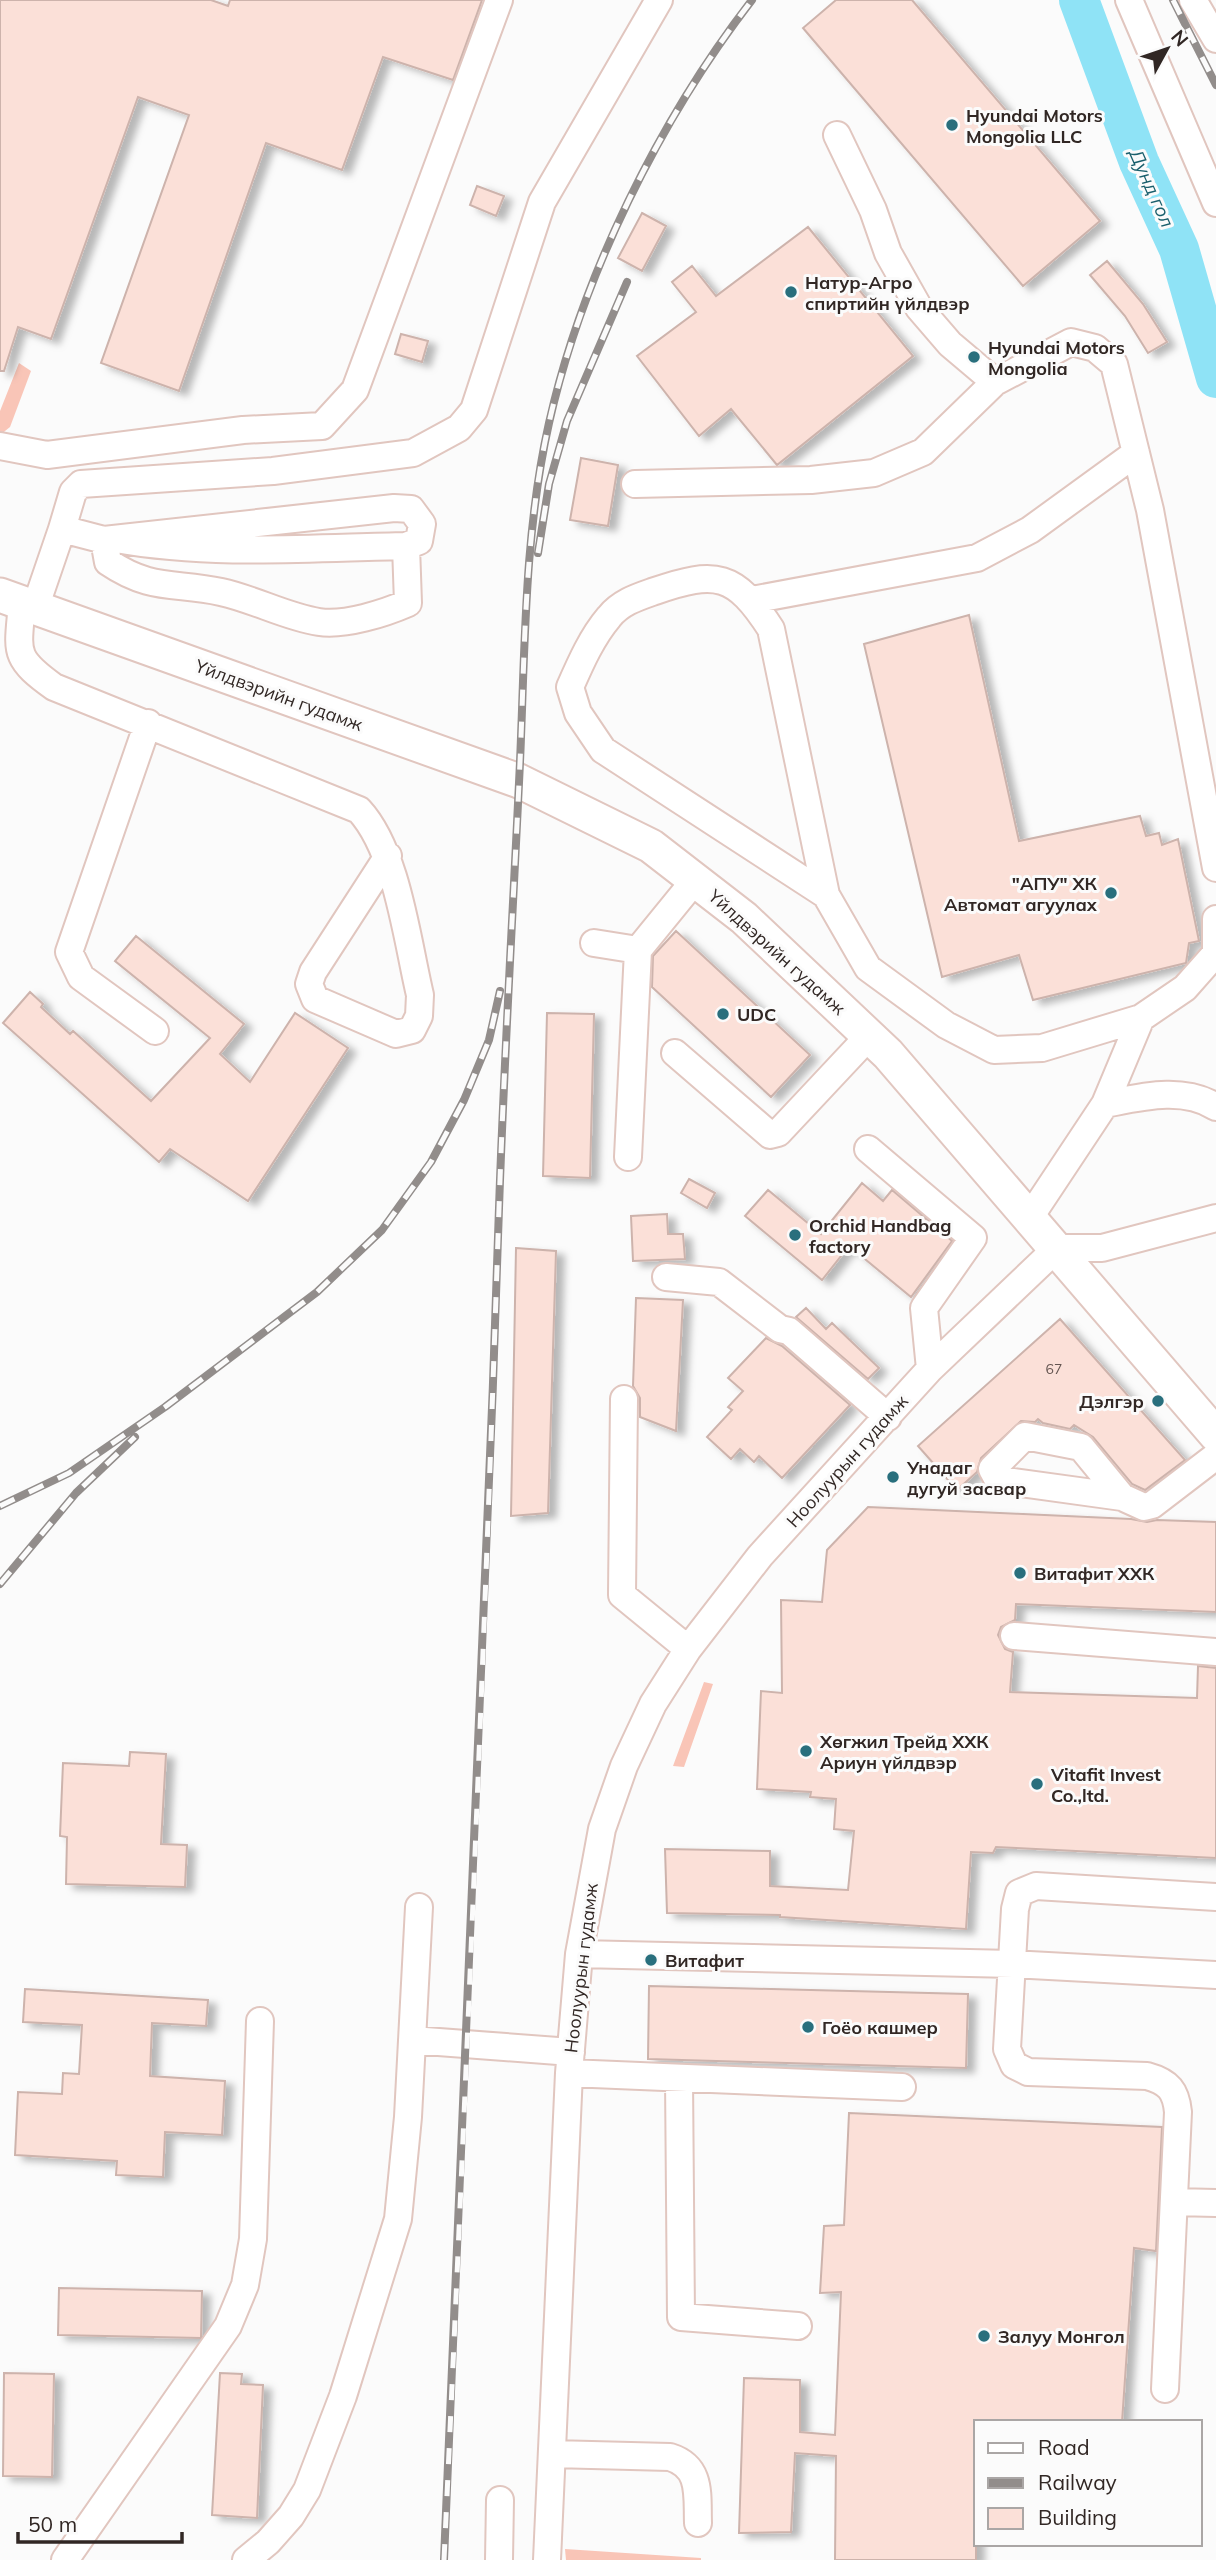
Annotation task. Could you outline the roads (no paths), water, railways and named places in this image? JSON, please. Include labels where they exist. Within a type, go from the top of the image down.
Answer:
[{"type":"main road","name":"Yйлдвэрийн гудамж","points":[[19,602],[519,781],[651,846],[744,918],[888,1054],[1216,1435]]},
{"type":"street","points":[[0,446],[47,455],[243,430],[321,426],[355,390],[499,0]]},
{"type":"street","points":[[387,856],[313,972],[309,985],[315,999],[396,1034],[412,1030],[419,1016],[420,995],[387,856],[374,826],[359,810],[149,723],[54,687],[28,668],[18,652],[19,602],[62,529],[75,488],[81,484],[273,471],[413,453],[459,428],[474,410],[542,202],[659,0]]},
{"type":"street","points":[[1129,0],[1216,203]]},
{"type":"street","points":[[1193,0],[1216,39]]},
{"type":"street","points":[[837,135],[873,211],[888,253],[919,308],[950,344],[995,382]]},
{"type":"street","points":[[635,484],[811,481],[874,473],[923,452],[995,382],[1071,342],[1096,348],[1114,365],[1150,510],[1216,868]]},
{"type":"street","points":[[752,600],[977,558],[1030,530],[1136,453]]},
{"type":"street","points":[[62,529],[110,539],[151,545],[246,549],[406,546],[419,541],[422,524],[411,509],[110,539]]},
{"type":"street","points":[[373,512],[375,547]]},
{"type":"street","points":[[110,539],[108,562],[130,576],[153,584],[220,592],[321,623],[381,615],[408,603],[406,546]]},
{"type":"street","points":[[826,895],[603,750],[578,713],[570,687],[586,650],[604,624],[628,601],[694,578],[726,582],[752,600],[771,629],[826,895],[868,968],[946,1025],[994,1050],[1042,1048],[1141,1018],[1185,988],[1216,953],[1216,919]]},
{"type":"street","points":[[149,723],[69,952],[81,977],[155,1031]]},
{"type":"street","points":[[628,1157],[638,950],[695,880]]},
{"type":"street","points":[[594,943],[638,950]]},
{"type":"street","points":[[1030,1217],[1105,1104],[1141,1018]]},
{"type":"street","points":[[675,1053],[771,1135],[778,1133],[869,1036]]},
{"type":"street","points":[[1105,1104],[1158,1093],[1205,1101],[1216,1108]]},
{"type":"street","points":[[868,1149],[973,1238],[923,1308],[930,1369]]},
{"type":"street","points":[[1057,1248],[1101,1248],[1216,1217]]},
{"type":"street","name":"Ноолуурын гудамж","points":[[547,2560],[570,2063],[579,1954],[602,1829],[624,1766],[653,1704],[688,1649],[760,1556],[930,1369],[1057,1248]]},
{"type":"street","points":[[666,1277],[719,1282],[780,1329],[789,1331],[888,1417]]},
{"type":"street","points":[[624,1399],[622,1595],[688,1649]]},
{"type":"street","points":[[1122,1497],[1144,1507],[1152,1505],[1216,1456]]},
{"type":"street","points":[[1014,1636],[1216,1652]]},
{"type":"street","points":[[1165,2389],[1178,2112],[1176,2094],[1163,2081],[1147,2076],[1028,2072],[1014,2065],[1007,2049],[1015,1909],[1019,1893],[1036,1886],[1216,1897]]},
{"type":"street","points":[[246,2560],[276,2533],[307,2490],[369,2320],[398,2219],[419,1908]]},
{"type":"street","points":[[579,1954],[1013,1964],[1216,1975]]},
{"type":"street","points":[[65,2560],[228,2326],[245,2285],[253,2239],[260,2021]]},
{"type":"street","points":[[412,2040],[679,2078],[902,2087]]},
{"type":"street","points":[[679,2078],[681,2316],[797,2326]]},
{"type":"street","points":[[1174,2202],[1216,2203]]},
{"type":"street","points":[[552,2454],[670,2457],[682,2461],[696,2480],[698,2524]]},
{"type":"street","points":[[499,2560],[500,2500]]},
{"type":"waterway","name":"Дунд гол","points":[[1079,0],[1139,162],[1179,249],[1216,378]]},
{"type":"railway","points":[[444,2560],[474,1884],[503,1097],[527,592],[535,507],[549,423],[563,368],[603,256],[656,147],[718,46],[752,0]]},
{"type":"railway","points":[[1173,0],[1216,85]]},
{"type":"railway","points":[[538,553],[549,484],[567,421],[627,282]]},
{"type":"railway","points":[[0,1506],[69,1473],[165,1407],[317,1292],[382,1230],[431,1162],[464,1100],[489,1040],[500,991]]},
{"type":"railway","points":[[0,1584],[76,1493],[135,1437]]},
{"type":"place","name":"Hyundai Motors Mongolia LLC","points":[[952,125]]},
{"type":"place","name":"Натур-Агро спиртийн үйлдвэр","points":[[791,292]]},
{"type":"place","name":"Hyundai Motors Mongolia","points":[[974,357]]},
{"type":"place","name":"\"АПУ\" ХК Автомат агуулах","points":[[1111,893]]},
{"type":"place","name":"UDC","points":[[723,1014]]},
{"type":"place","name":"Orchid Handbag factory","points":[[795,1235]]},
{"type":"place","name":"Дэлгэр","points":[[1158,1401]]},
{"type":"place","name":"Унадаг дугуй засвар","points":[[893,1477]]},
{"type":"place","name":"Витафит ХХК","points":[[1020,1573]]},
{"type":"place","name":"Хөгжил Трейд ХХК Ариун үйлдвэр","points":[[806,1751]]},
{"type":"place","name":"Vitafit Invest Co.,ltd.","points":[[1037,1784]]},
{"type":"place","name":"Витафит","points":[[651,1960]]},
{"type":"place","name":"Гоёо кашмер","points":[[808,2027]]},
{"type":"place","name":"Залуу Монгол","points":[[984,2336]]}]
